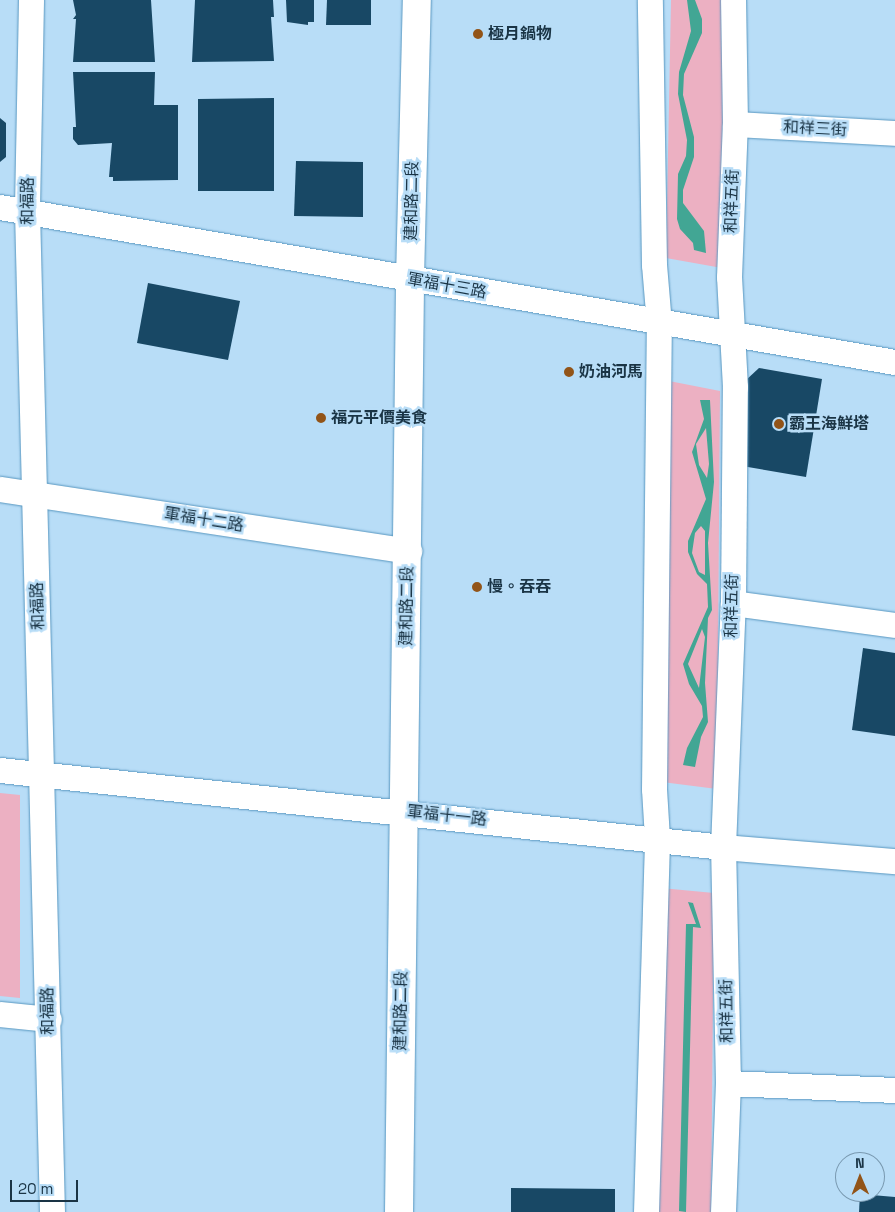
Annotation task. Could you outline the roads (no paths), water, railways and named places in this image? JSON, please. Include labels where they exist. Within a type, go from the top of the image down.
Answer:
[{"type":"street","name":"和福路","points":[[31,0],[27,211],[43,774],[52,1212]]},
{"type":"street","name":"建和路二段","points":[[399,1212],[410,279],[417,0]]},
{"type":"street","points":[[646,1212],[657,838],[654,779],[659,324],[654,265],[650,0]]},
{"type":"street","name":"和祥五街","points":[[723,1212],[728,1082],[723,846],[733,603],[734,334],[729,277],[735,124],[733,0]]},
{"type":"street","name":"和祥三街","points":[[735,124],[895,133]]},
{"type":"street","name":"軍福十三路","points":[[0,207],[659,324],[734,334],[895,362]]},
{"type":"street","name":"軍福十二路","points":[[0,488],[408,551]]},
{"type":"street","points":[[733,603],[895,625]]},
{"type":"street","name":"軍福十一路","points":[[0,770],[723,846],[895,861]]},
{"type":"street","points":[[0,1014],[49,1019]]},
{"type":"street","points":[[728,1082],[895,1090]]},
{"type":"place","name":"極月鍋物","points":[[478,34]]},
{"type":"place","name":"奶油河馬","points":[[569,372]]},
{"type":"place","name":"福元平價美食","points":[[321,418]]},
{"type":"place","name":"霸王海鮮塔","points":[[779,424]]},
{"type":"place","name":"慢。吞吞","points":[[477,587]]}]
